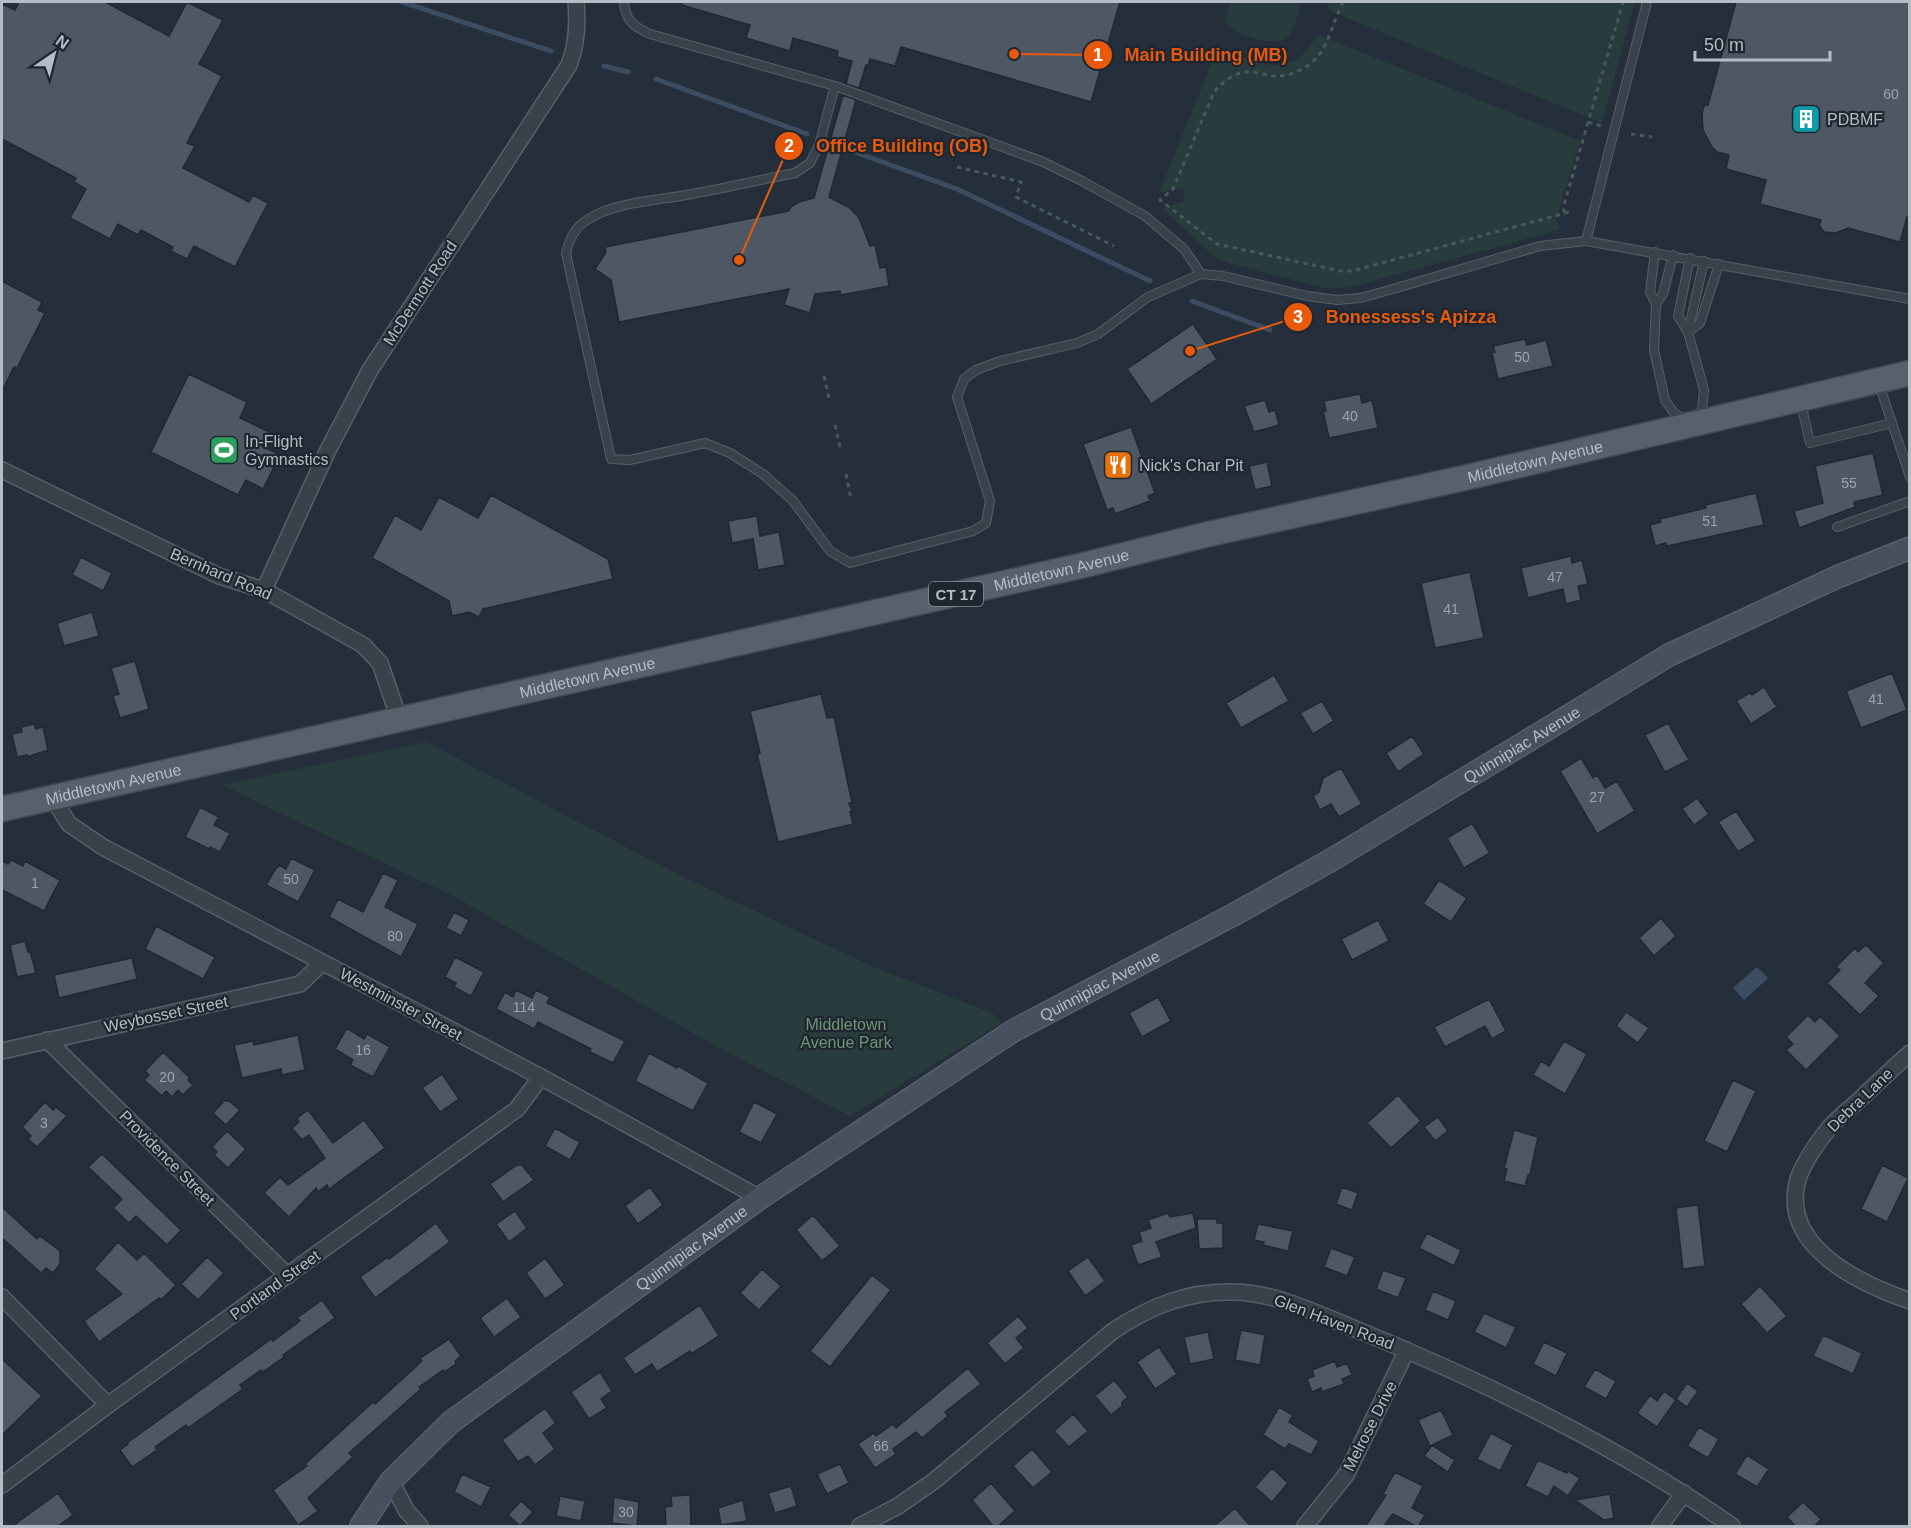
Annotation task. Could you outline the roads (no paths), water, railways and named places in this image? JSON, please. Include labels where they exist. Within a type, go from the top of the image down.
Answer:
[{"type":"main road","name":"Middletown Avenue","points":[[2,809],[1080,566],[1209,534],[1910,373]]},
{"type":"main road","name":"Quinnipiac Avenue","points":[[361,1527],[391,1480],[450,1422],[760,1198],[1013,1031],[1334,859],[1669,655],[1837,577],[1909,550]]},
{"type":"street","name":"McDermott Road","points":[[264,590],[328,450],[370,370],[569,65],[577,36],[576,2]]},
{"type":"street","name":"Bernhard Road","points":[[2,470],[219,576],[264,590],[363,645],[380,663],[399,719]]},
{"type":"street","name":"Westminster Street","points":[[52,797],[69,824],[103,847],[541,1077],[760,1198]]},
{"type":"street","name":"Weybosset Street","points":[[2,1051],[300,984],[322,963]]},
{"type":"street","name":"Providence Street","points":[[47,1040],[288,1276]]},
{"type":"street","name":"Debra Lane","points":[[1910,1053],[1830,1127],[1809,1158],[1797,1182],[1795,1204],[1803,1231],[1823,1256],[1851,1276],[1910,1301]]},
{"type":"street","name":"Portland Street","points":[[2,1485],[108,1405],[517,1110],[541,1077]]},
{"type":"street","name":"Glen Haven Road","points":[[860,1527],[898,1506],[934,1481],[1113,1331],[1149,1309],[1175,1299],[1198,1294],[1233,1292],[1265,1296],[1301,1307],[1407,1350],[1550,1418],[1684,1493],[1732,1527]]},
{"type":"street","points":[[2,1297],[108,1405]]},
{"type":"street","name":"Melrose Drive","points":[[1305,1527],[1346,1475],[1407,1350]]},
{"type":"street","points":[[391,1480],[406,1510],[420,1527]]},
{"type":"street","points":[[1660,1527],[1684,1493]]},
{"type":"lane","points":[[624,2],[625,12],[634,27],[650,34],[835,86],[1037,159],[1145,216],[1162,228],[1184,249],[1201,274]]},
{"type":"lane","points":[[1586,241],[1647,2]]},
{"type":"lane","points":[[835,86],[819,145],[810,164],[795,173],[686,195],[648,200],[601,213],[583,223],[570,239],[566,253],[612,459],[630,460],[705,443],[730,453],[763,474],[793,501],[830,551],[850,563],[973,531],[986,523],[990,501],[957,397],[964,379],[976,370],[1000,361],[1077,343],[1098,334],[1148,297],[1201,274],[1223,276],[1307,296],[1337,300],[1360,298],[1540,246],[1586,241],[1910,299]]},
{"type":"lane","points":[[1655,252],[1650,292],[1656,304],[1654,350],[1665,400],[1674,413],[1691,423],[1702,409],[1704,390],[1688,332],[1678,316],[1690,258]]},
{"type":"lane","points":[[1656,304],[1663,294],[1673,255]]},
{"type":"lane","points":[[1688,332],[1704,261]]},
{"type":"lane","points":[[1688,332],[1700,323],[1719,264]]},
{"type":"lane","points":[[1878,380],[1910,477]]},
{"type":"lane","points":[[1800,398],[1810,443],[1892,423]]},
{"type":"lane","points":[[1837,527],[1910,501]]},
{"type":"water","points":[[1757,967],[1768,978],[1744,1000],[1733,988]]},
{"type":"waterway","points":[[402,2],[551,51]]},
{"type":"waterway","points":[[604,66],[628,72]]},
{"type":"waterway","points":[[656,79],[807,134]]},
{"type":"waterway","points":[[852,151],[957,189],[1150,281]]},
{"type":"waterway","points":[[1192,301],[1270,330]]},
{"type":"place","name":"Main Building (MB)","points":[[1014,54]]},
{"type":"place","name":"PDBMF","points":[[1806,119]]},
{"type":"place","name":"Office Building (OB)","points":[[739,260]]},
{"type":"place","name":"Bonessess's Apizza","points":[[1190,351]]},
{"type":"place","name":"In-Flight Gymnastics","points":[[224,450]]},
{"type":"place","name":"Nick's Char Pit","points":[[1118,465]]},
{"type":"park label","name":"Middletown Avenue Park","points":[[846,1033]]}]
